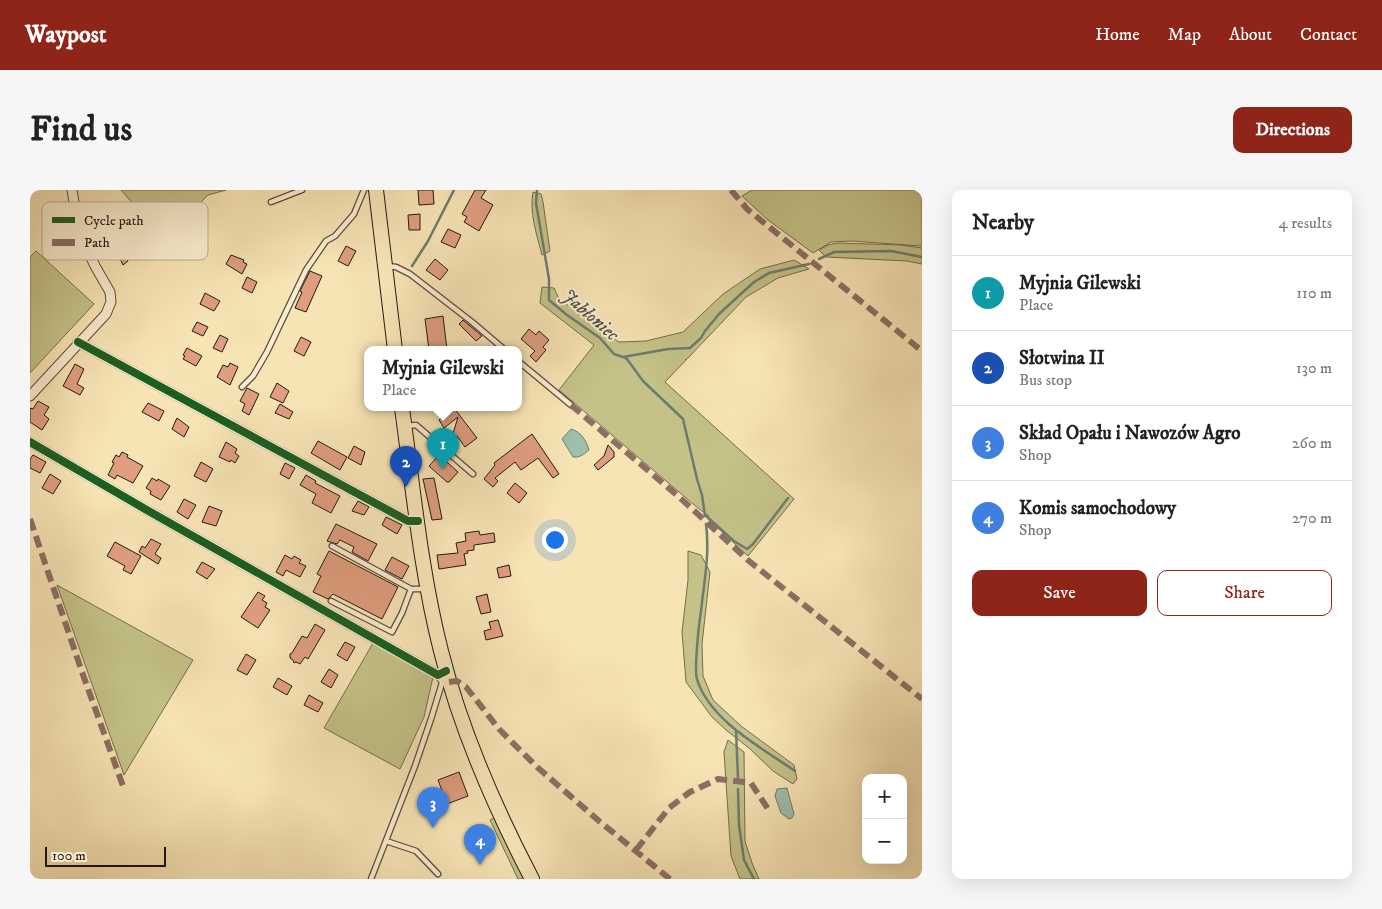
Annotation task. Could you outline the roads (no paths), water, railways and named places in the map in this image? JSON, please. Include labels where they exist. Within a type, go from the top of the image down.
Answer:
[{"type":"main road","points":[[376,190],[395,346]]},
{"type":"main road","points":[[402,411],[442,673],[482,775],[532,879]]},
{"type":"street","points":[[30,396],[78,342],[106,314],[111,302],[110,292],[92,260]]},
{"type":"street","points":[[78,342],[408,521],[418,521]]},
{"type":"street","points":[[30,442],[145,509],[442,673]]},
{"type":"lane","points":[[271,202],[302,190]]},
{"type":"lane","points":[[242,387],[253,376],[267,352],[306,270],[326,241],[335,236],[354,214],[364,190]]},
{"type":"lane","points":[[385,266],[396,266],[410,274],[500,346]]},
{"type":"lane","points":[[522,364],[571,405]]},
{"type":"lane","points":[[405,426],[416,425],[473,474]]},
{"type":"lane","points":[[332,546],[412,589],[428,588]]},
{"type":"lane","points":[[331,601],[392,632],[412,589]]},
{"type":"lane","points":[[371,879],[415,766],[442,683],[442,673]]},
{"type":"lane","points":[[386,841],[416,851],[438,874]]},
{"type":"waterway","points":[[412,266],[428,241],[454,190]]},
{"type":"waterway","name":"Jabłoniec","points":[[537,190],[536,203],[549,279],[549,300],[600,338],[614,354],[623,357],[668,349],[690,348],[701,338],[719,314],[754,282],[769,273],[809,264]]},
{"type":"waterway","name":"Jabłoniec","points":[[819,259],[834,252],[891,251],[922,257]]},
{"type":"waterway","points":[[625,358],[643,381],[683,419],[702,495],[705,516]]},
{"type":"waterway","points":[[705,515],[734,541],[747,549],[753,544],[788,498]]},
{"type":"waterway","points":[[706,524],[707,557],[697,646],[697,679],[703,694],[725,720],[753,743],[795,771]]},
{"type":"waterway","points":[[736,730],[738,778]]},
{"type":"waterway","points":[[738,789],[739,825],[744,860],[754,879]]},
{"type":"place","name":"Myjnia Gilewski","points":[[443,469]]},
{"type":"place","name":"Słotwina II","points":[[406,487]]},
{"type":"place","name":"Skład Opału i Nawozów Agro","points":[[433,828]]},
{"type":"place","name":"Komis samochodowy","points":[[480,865]]}]
